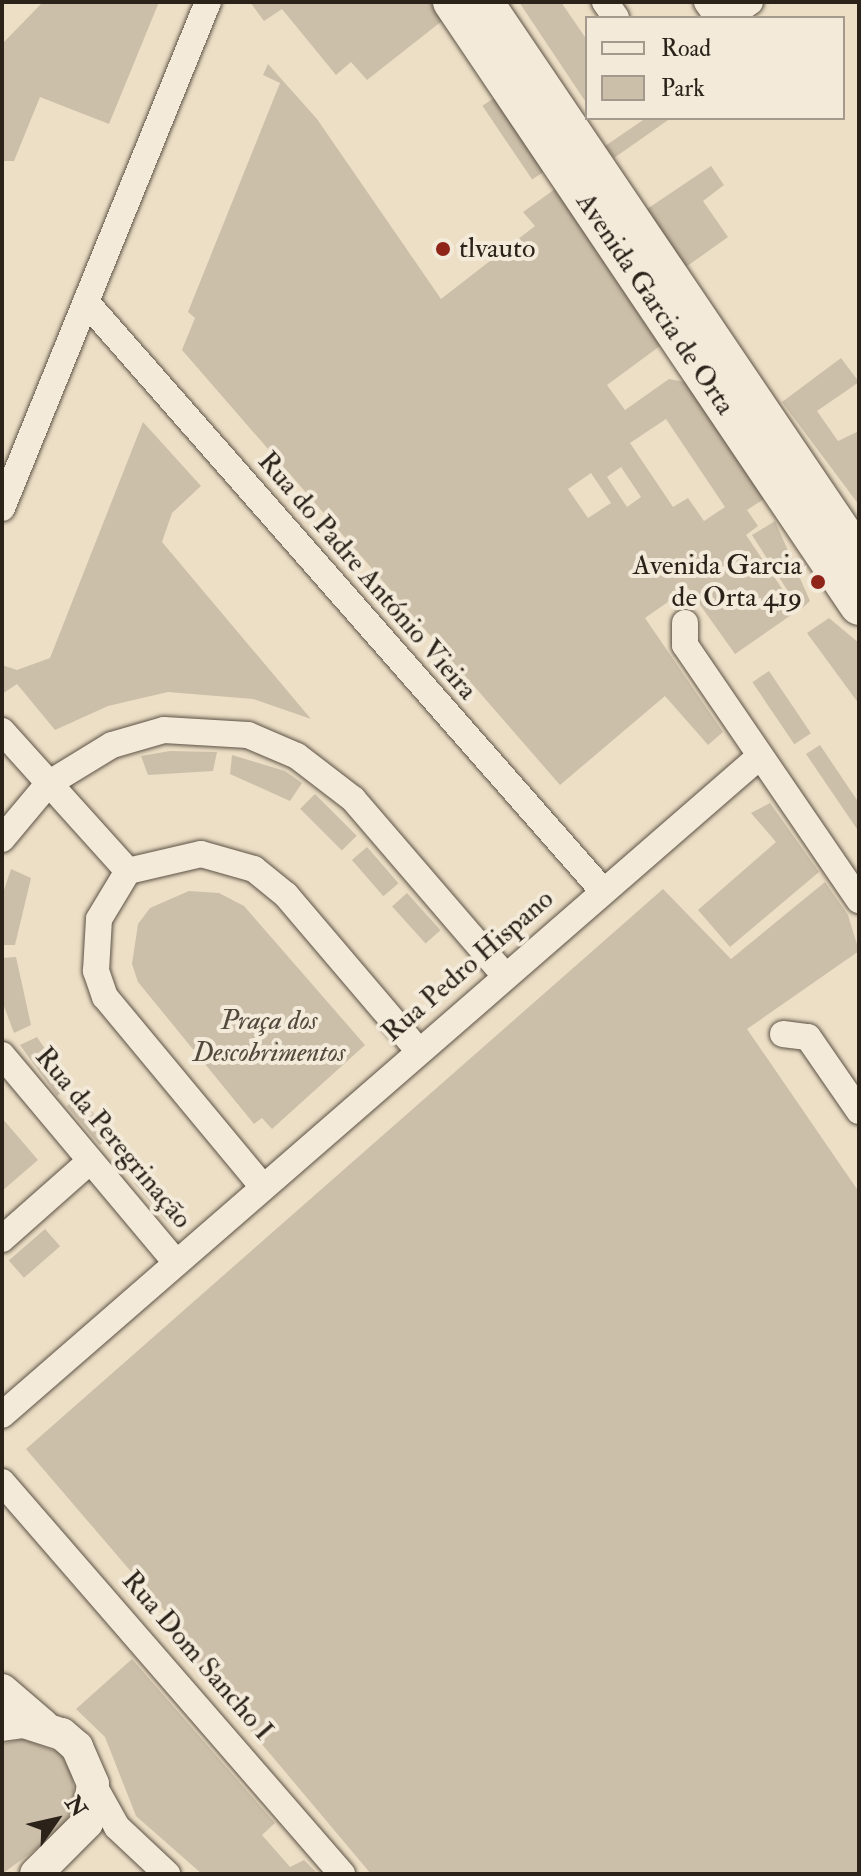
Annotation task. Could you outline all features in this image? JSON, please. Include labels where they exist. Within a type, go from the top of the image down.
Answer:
[{"type":"main road","name":"Avenida Garcia de Orta","points":[[452,2],[859,606]]},
{"type":"main road","name":"Avenida Garcia de Orta","points":[[484,2],[859,557]]},
{"type":"street","points":[[2,508],[208,2]]},
{"type":"street","points":[[730,16],[750,2]]},
{"type":"street","name":"Rua do Padre António Vieira","points":[[86,302],[603,891]]},
{"type":"street","points":[[685,623],[685,645],[859,900]]},
{"type":"street","points":[[2,839],[48,784],[112,745],[164,730],[230,731],[265,741],[353,799],[505,976]]},
{"type":"street","points":[[2,731],[128,871]]},
{"type":"street","name":"Rua Pedro Hispano","points":[[2,1415],[760,756]]},
{"type":"street","points":[[263,1187],[105,997],[96,971],[99,919],[128,871],[201,854],[254,869],[286,895],[419,1051]]},
{"type":"street","points":[[783,1034],[808,1037],[859,1111]]},
{"type":"street","name":"Rua da Peregrinação","points":[[2,1055],[176,1262]]},
{"type":"street","points":[[2,1239],[89,1162]]},
{"type":"street","name":"Rua Dom Sancho I","points":[[2,1482],[342,1874]]},
{"type":"street","points":[[2,1690],[43,1725],[77,1747],[117,1827],[167,1874]]},
{"type":"street","points":[[2,1725],[43,1725]]},
{"type":"street","points":[[36,1874],[87,1823],[93,1784]]},
{"type":"green space","points":[[43,2],[159,2],[109,124],[40,97],[14,161],[2,161],[2,44]]},
{"type":"green space","points":[[250,2],[430,2],[442,21],[367,80],[351,62],[336,75],[282,9],[264,21]]},
{"type":"green space","points":[[519,2],[561,2],[585,37],[585,101]]},
{"type":"green space","points":[[268,64],[317,119],[441,299],[535,226],[523,212],[555,189],[660,346],[607,385],[625,410],[669,379],[690,383],[767,497],[747,510],[758,526],[746,535],[797,611],[735,654],[688,588],[645,618],[723,732],[708,745],[665,696],[560,785],[182,350],[195,318],[188,312],[280,83],[263,75]],"holes":[[[666,419],[725,507],[704,521],[688,498],[673,507],[630,443]],[[621,467],[641,497],[627,507],[607,477]],[[591,473],[611,503],[588,518],[568,489]]]},
{"type":"green space","points":[[494,98],[544,172],[532,180],[482,106]]},
{"type":"green space","points":[[643,120],[668,120],[614,158],[605,146]]},
{"type":"green space","points":[[711,166],[724,185],[703,201],[728,237],[683,269],[644,211]]},
{"type":"green space","points":[[841,358],[859,382],[817,411],[838,441],[859,431],[859,505],[782,402]]},
{"type":"green space","points":[[143,422],[201,486],[172,513],[162,542],[311,719],[253,699],[168,692],[108,706],[55,730],[17,684],[2,694],[2,665],[17,670],[50,658]]},
{"type":"green space","points":[[775,521],[810,601],[800,610],[752,535]]},
{"type":"green space","points":[[829,618],[859,643],[859,704],[807,633]]},
{"type":"green space","points":[[769,671],[811,733],[794,744],[752,682]]},
{"type":"green space","points":[[820,745],[859,803],[859,832],[806,754]]},
{"type":"green space","points":[[170,751],[217,752],[213,771],[148,775],[141,756]]},
{"type":"green space","points":[[232,755],[285,771],[302,783],[290,801],[230,774]]},
{"type":"green space","points":[[315,794],[357,836],[342,851],[300,809]]},
{"type":"green space","points":[[770,803],[819,872],[730,947],[698,910],[776,842],[751,813]]},
{"type":"green space","points":[[367,847],[398,883],[383,896],[352,860]]},
{"type":"green space","points":[[11,869],[31,878],[15,945],[2,945],[2,896]]},
{"type":"green space","points":[[825,882],[848,915],[859,951],[747,1029],[859,1192],[859,1874],[371,1874],[161,1624],[169,1616],[26,1449],[663,889],[731,959]]},
{"type":"green space","name":"Praça dos Descobrimentos","points":[[189,891],[219,893],[244,906],[365,1045],[272,1129],[262,1118],[254,1124],[138,982],[132,964],[138,924],[150,908]]},
{"type":"green space","points":[[407,893],[440,930],[426,944],[392,906]]},
{"type":"green space","points":[[16,957],[31,1025],[14,1033],[2,1001],[2,958]]},
{"type":"green space","points":[[37,1037],[70,1086],[57,1096],[20,1045]]},
{"type":"green space","points":[[79,1096],[112,1135],[100,1145],[67,1106]]},
{"type":"green space","points":[[2,1118],[38,1160],[2,1191]]},
{"type":"green space","points":[[145,1174],[177,1212],[166,1221],[134,1183]]},
{"type":"green space","points":[[45,1229],[60,1246],[24,1278],[9,1260]]},
{"type":"green space","points":[[132,1659],[275,1823],[262,1835],[290,1867],[304,1860],[318,1874],[202,1874],[136,1816],[105,1737],[76,1709]]},
{"type":"green space","points":[[23,1739],[60,1753],[72,1774],[75,1804],[62,1830],[2,1874],[2,1744]]},
{"type":"place","name":"tlvauto","points":[[443,249]]},
{"type":"place","name":"Avenida Garcia de Orta 419","points":[[818,582]]}]
